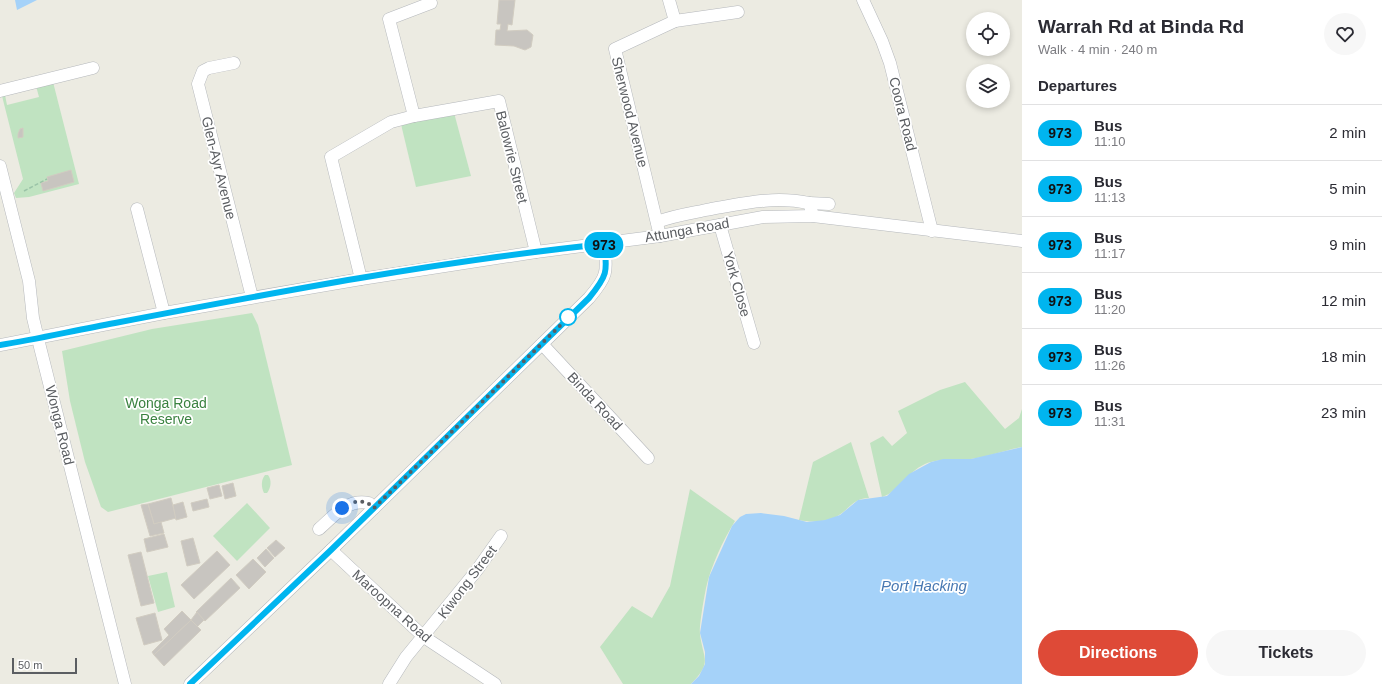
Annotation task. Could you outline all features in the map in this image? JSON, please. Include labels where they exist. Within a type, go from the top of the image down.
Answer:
[{"type":"street","points":[[669,0],[675,22],[738,12]]},
{"type":"street","name":"Coora Road","points":[[862,0],[882,41],[890,63],[932,231]]},
{"type":"street","points":[[414,116],[389,18],[431,3]]},
{"type":"street","name":"Sherwood Avenue","points":[[660,236],[615,49],[675,22]]},
{"type":"street","name":"Glen-Ayr Avenue","points":[[234,63],[209,68],[203,72],[198,84],[252,298]]},
{"type":"street","points":[[0,91],[93,68]]},
{"type":"street","name":"Balowrie Street","points":[[361,279],[331,157],[391,122],[414,116],[499,101],[536,252]]},
{"type":"street","name":"Wonga Road","points":[[0,166],[29,281],[38,338],[125,684]]},
{"type":"street","points":[[657,222],[688,214],[761,200],[781,199],[829,204]]},
{"type":"street","points":[[809,203],[813,216]]},
{"type":"street","points":[[137,209],[164,314]]},
{"type":"street","name":"Attunga Road","points":[[0,345],[361,279],[536,252],[660,236],[763,217],[813,216],[1022,241]]},
{"type":"street","name":"York Close","points":[[720,225],[754,344]]},
{"type":"street","points":[[190,684],[331,550],[589,298],[604,279],[606,266],[604,244]]},
{"type":"street","name":"Binda Road","points":[[542,344],[648,458]]},
{"type":"street","points":[[319,529],[342,508],[353,502],[369,503],[374,508]]},
{"type":"street","name":"Kiwong Street","points":[[389,684],[406,657],[478,570],[501,536]]},
{"type":"street","name":"Maroopna Road","points":[[331,550],[424,637],[495,684]]},
{"type":"path","points":[[24,190],[47,179]]},
{"type":"green space","points":[[53,82],[79,184],[29,197],[16,198],[14,193],[23,179],[2,96],[5,95],[7,105],[39,97],[36,86]]},
{"type":"green space","points":[[453,109],[471,176],[416,187],[400,120]]},
{"type":"green space","name":"Wonga Road Reserve","points":[[252,313],[258,325],[292,465],[108,512],[101,507],[85,462],[70,401],[62,351],[152,329]]},
{"type":"green space","points":[[965,382],[1005,429],[1019,418],[1022,409],[1022,447],[977,458],[965,460],[942,460],[925,464],[913,472],[893,491],[882,497],[870,443],[883,436],[892,446],[907,433],[898,411],[940,390]]},
{"type":"green space","points":[[851,442],[869,498],[857,501],[838,516],[827,520],[799,520],[813,462]]},
{"type":"green space","points":[[265,475],[268,475],[270,482],[267,493],[264,493],[262,486],[262,481]]},
{"type":"green space","points":[[690,489],[735,521],[718,553],[706,588],[700,630],[705,660],[704,665],[698,676],[691,684],[623,684],[600,647],[632,606],[652,618],[670,586]]},
{"type":"green space","points":[[247,503],[270,528],[237,561],[213,536]]},
{"type":"green space","points":[[167,572],[175,607],[158,612],[148,576]]},
{"type":"water","points":[[15,0],[37,0],[17,10]]},
{"type":"water","name":"Port Hacking","points":[[1022,447],[1022,684],[691,684],[699,676],[705,664],[705,652],[700,633],[709,577],[732,526],[740,517],[746,514],[761,513],[784,516],[807,522],[825,520],[840,515],[858,500],[887,496],[909,474],[931,462],[943,459],[971,459]]},
{"type":"building","points":[[499,0],[515,0],[512,25],[508,24],[507,31],[527,30],[533,35],[531,47],[525,50],[514,46],[495,45],[496,30],[500,30],[501,24],[497,24]]},
{"type":"building","points":[[23,128],[23,137],[18,138],[20,129]]},
{"type":"building","points":[[71,170],[74,182],[43,191],[41,183],[48,181],[47,177]]},
{"type":"building","points":[[233,483],[236,496],[225,499],[222,486]]},
{"type":"building","points":[[219,485],[222,496],[210,499],[207,488]]},
{"type":"building","points":[[171,498],[176,518],[154,524],[148,504]]},
{"type":"building","points":[[207,499],[209,507],[193,511],[191,503]]},
{"type":"building","points":[[183,502],[187,517],[176,520],[173,505]]},
{"type":"building","points":[[148,504],[154,524],[161,522],[164,533],[150,536],[141,505]]},
{"type":"building","points":[[164,534],[168,547],[147,552],[144,539]]},
{"type":"building","points":[[193,538],[200,563],[187,566],[181,541]]},
{"type":"building","points":[[276,540],[285,548],[275,557],[267,548]]},
{"type":"building","points":[[266,549],[274,558],[265,567],[257,558]]},
{"type":"building","points":[[217,551],[230,565],[194,599],[181,585]]},
{"type":"building","points":[[141,552],[154,603],[141,606],[128,555]]},
{"type":"building","points":[[253,559],[266,572],[249,589],[236,575]]},
{"type":"building","points":[[231,578],[240,588],[205,621],[196,612]]},
{"type":"building","points":[[182,611],[191,620],[154,655],[152,652],[169,635],[164,629]]},
{"type":"building","points":[[197,612],[204,620],[197,627],[191,620]]},
{"type":"building","points":[[155,613],[162,640],[144,645],[136,618]]},
{"type":"building","points":[[191,620],[201,630],[164,666],[154,655]]},
{"type":"bus line","name":"973","points":[[0,345],[148,316],[374,276],[536,252],[604,244],[606,257],[604,279],[589,298],[331,550],[190,684]]},
{"type":"route","points":[[342,508],[353,502],[369,503],[374,508],[572,314],[568,317]]}]
